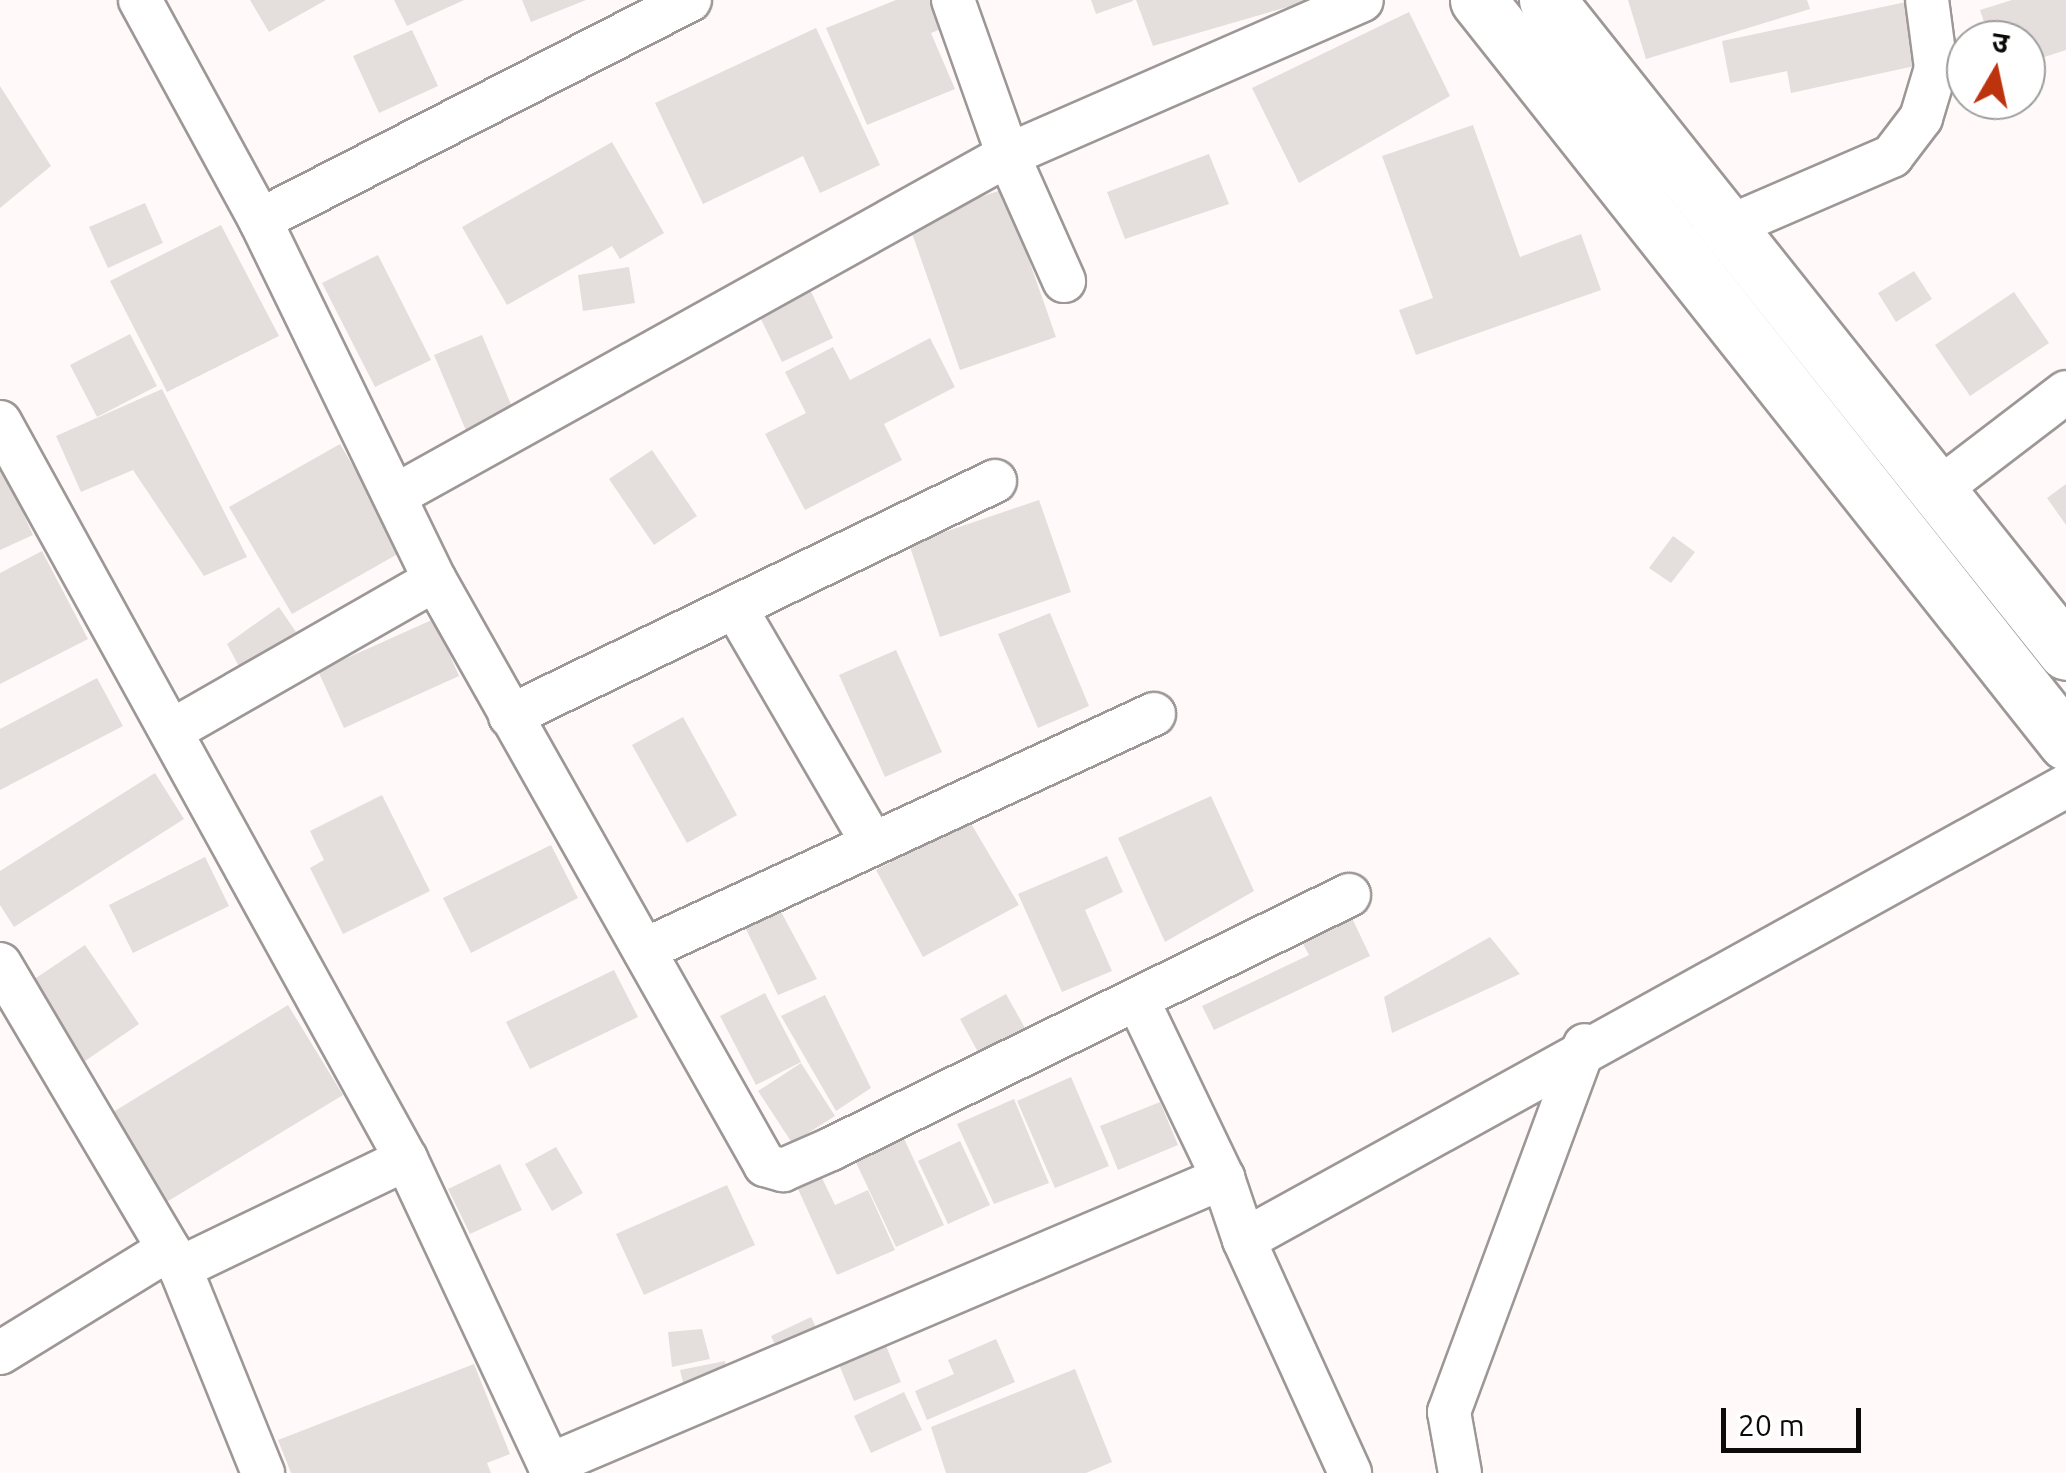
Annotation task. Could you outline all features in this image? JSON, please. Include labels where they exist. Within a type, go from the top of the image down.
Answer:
[{"type":"main road","points":[[1478,0],[2066,742]]},
{"type":"main road","points":[[1547,0],[2066,652]]},
{"type":"street","points":[[140,0],[260,220],[398,494],[434,580],[765,1165],[783,1170],[1140,1003],[1349,895]]},
{"type":"street","points":[[260,220],[690,0]]},
{"type":"street","points":[[953,0],[1008,156],[1064,281]]},
{"type":"street","points":[[398,494],[1008,156],[1362,0]]},
{"type":"street","points":[[1728,226],[1892,156],[1921,118],[1936,68],[1927,0]]},
{"type":"street","points":[[1938,490],[2066,392]]},
{"type":"street","points":[[0,422],[406,1160],[551,1469],[1223,1178]]},
{"type":"street","points":[[510,716],[994,481]]},
{"type":"street","points":[[170,730],[434,580]]},
{"type":"street","points":[[735,606],[872,842]]},
{"type":"street","points":[[644,950],[1154,714]]},
{"type":"street","points":[[1244,1240],[1585,1045],[2066,786]]},
{"type":"street","points":[[3,975],[174,1258],[263,1473]]},
{"type":"street","points":[[1140,1003],[1223,1178],[1244,1240],[1350,1473]]},
{"type":"street","points":[[1460,1473],[1449,1412],[1585,1045]]},
{"type":"street","points":[[0,1353],[174,1258],[406,1160]]},
{"type":"building","points":[[250,0],[326,0],[269,32]]},
{"type":"building","points":[[394,0],[464,0],[407,26]]},
{"type":"building","points":[[522,0],[586,0],[531,22]]},
{"type":"building","points":[[896,0],[935,0],[946,27],[931,33],[955,89],[867,125],[826,28]]},
{"type":"building","points":[[1091,0],[1133,0],[1133,1],[1096,14]]},
{"type":"building","points":[[1136,0],[1308,0],[1308,1],[1153,46]]},
{"type":"building","points":[[1628,0],[1807,0],[1810,9],[1646,59]]},
{"type":"building","points":[[2012,0],[2066,0],[2066,50],[2046,56],[2046,20],[1983,20],[1980,10]]},
{"type":"building","points":[[1906,2],[1919,65],[1791,93],[1787,71],[1730,83],[1722,41]]},
{"type":"building","points":[[1409,12],[1450,96],[1299,183],[1252,88]]},
{"type":"building","points":[[816,28],[880,165],[820,193],[803,156],[703,204],[655,103]]},
{"type":"building","points":[[412,30],[438,86],[379,113],[353,56]]},
{"type":"building","points":[[0,86],[51,166],[0,208]]},
{"type":"building","points":[[1473,125],[1520,257],[1581,234],[1601,290],[1416,355],[1399,310],[1433,298],[1382,156]]},
{"type":"building","points":[[612,142],[664,233],[620,259],[612,246],[507,305],[462,227]]},
{"type":"building","points":[[1209,154],[1229,204],[1125,239],[1107,192]]},
{"type":"building","points":[[1004,189],[1056,337],[960,370],[908,222]]},
{"type":"building","points":[[145,203],[163,243],[108,268],[89,227]]},
{"type":"building","points":[[221,225],[279,336],[167,392],[110,281]]},
{"type":"building","points":[[378,255],[431,360],[375,387],[322,283]]},
{"type":"building","points":[[629,267],[635,303],[583,311],[578,275]]},
{"type":"building","points":[[1914,271],[1932,299],[1896,322],[1878,293]]},
{"type":"building","points":[[806,281],[833,338],[782,362],[754,305]]},
{"type":"building","points":[[2014,292],[2049,343],[1970,396],[1935,345]]},
{"type":"building","points":[[130,334],[157,386],[97,417],[70,365]]},
{"type":"building","points":[[482,335],[515,414],[467,433],[434,355]]},
{"type":"building","points":[[930,338],[955,387],[884,424],[902,460],[805,510],[765,434],[806,413],[785,372],[833,347],[850,380]]},
{"type":"building","points":[[162,389],[247,557],[204,576],[133,470],[81,492],[56,436]]},
{"type":"building","points":[[340,444],[403,551],[292,614],[229,507]]},
{"type":"building","points":[[652,450],[697,516],[654,545],[609,479]]},
{"type":"building","points":[[0,462],[33,535],[0,550]]},
{"type":"building","points":[[2066,484],[2066,525],[2047,498]]},
{"type":"building","points":[[1039,500],[1071,592],[940,637],[909,544]]},
{"type":"building","points":[[1673,536],[1695,552],[1671,583],[1649,568]]},
{"type":"building","points":[[42,551],[88,639],[0,684],[0,573]]},
{"type":"building","points":[[279,607],[296,632],[242,672],[227,644]]},
{"type":"building","points":[[1050,613],[1089,706],[1038,728],[998,634]]},
{"type":"building","points":[[434,619],[459,676],[344,728],[318,671]]},
{"type":"building","points":[[896,650],[942,752],[885,777],[839,675]]},
{"type":"building","points":[[97,678],[123,726],[0,790],[0,729]]},
{"type":"building","points":[[683,717],[737,815],[687,843],[632,745]]},
{"type":"building","points":[[155,773],[184,819],[14,927],[0,905],[0,871]]},
{"type":"building","points":[[382,795],[430,891],[343,934],[310,868],[324,860],[310,831]]},
{"type":"building","points":[[1211,796],[1254,891],[1165,942],[1118,838]]},
{"type":"building","points":[[969,820],[1019,905],[923,957],[876,870]]},
{"type":"building","points":[[551,845],[578,898],[471,953],[443,898]]},
{"type":"building","points":[[1107,856],[1123,892],[1085,910],[1112,971],[1062,992],[1018,894]]},
{"type":"building","points":[[205,857],[229,906],[133,953],[109,905]]},
{"type":"building","points":[[779,908],[817,979],[778,995],[745,927]]},
{"type":"building","points":[[1352,918],[1370,956],[1214,1030],[1202,1006],[1309,955],[1302,942]]},
{"type":"building","points":[[1490,937],[1520,974],[1392,1033],[1384,997]]},
{"type":"building","points":[[85,945],[139,1024],[85,1061],[30,982]]},
{"type":"building","points":[[614,970],[638,1017],[530,1069],[506,1022]]},
{"type":"building","points":[[765,993],[801,1062],[756,1085],[720,1016]]},
{"type":"building","points":[[1006,994],[1025,1028],[979,1054],[960,1019]]},
{"type":"building","points":[[825,995],[871,1088],[836,1111],[781,1016]]},
{"type":"building","points":[[288,1005],[343,1095],[160,1206],[105,1117]]},
{"type":"building","points":[[801,1063],[835,1116],[792,1143],[758,1091]]},
{"type":"building","points":[[1071,1077],[1109,1166],[1055,1188],[1017,1101]]},
{"type":"building","points":[[1014,1099],[1049,1183],[994,1204],[957,1124]]},
{"type":"building","points":[[1160,1102],[1178,1145],[1118,1170],[1100,1126]]},
{"type":"building","points":[[901,1132],[944,1225],[896,1247],[852,1154]]},
{"type":"building","points":[[960,1141],[990,1205],[948,1224],[918,1161]]},
{"type":"building","points":[[556,1147],[583,1193],[552,1211],[525,1164]]},
{"type":"building","points":[[500,1164],[522,1210],[470,1234],[448,1189]]},
{"type":"building","points":[[822,1178],[835,1205],[868,1190],[895,1250],[837,1275],[798,1189]]},
{"type":"building","points":[[727,1185],[755,1245],[644,1295],[616,1234]]},
{"type":"building","points":[[811,1317],[820,1336],[780,1355],[771,1336]]},
{"type":"building","points":[[702,1329],[710,1359],[672,1367],[668,1332]]},
{"type":"building","points":[[882,1336],[901,1382],[854,1401],[835,1355]]},
{"type":"building","points":[[996,1339],[1015,1382],[927,1420],[915,1391],[954,1374],[948,1360]]},
{"type":"building","points":[[725,1361],[730,1383],[687,1399],[680,1370]]},
{"type":"building","points":[[474,1364],[510,1454],[487,1463],[491,1473],[291,1473],[278,1440]]},
{"type":"building","points":[[1075,1369],[1112,1462],[1086,1473],[946,1473],[931,1427]]},
{"type":"building","points":[[904,1392],[922,1430],[871,1453],[854,1416]]}]
